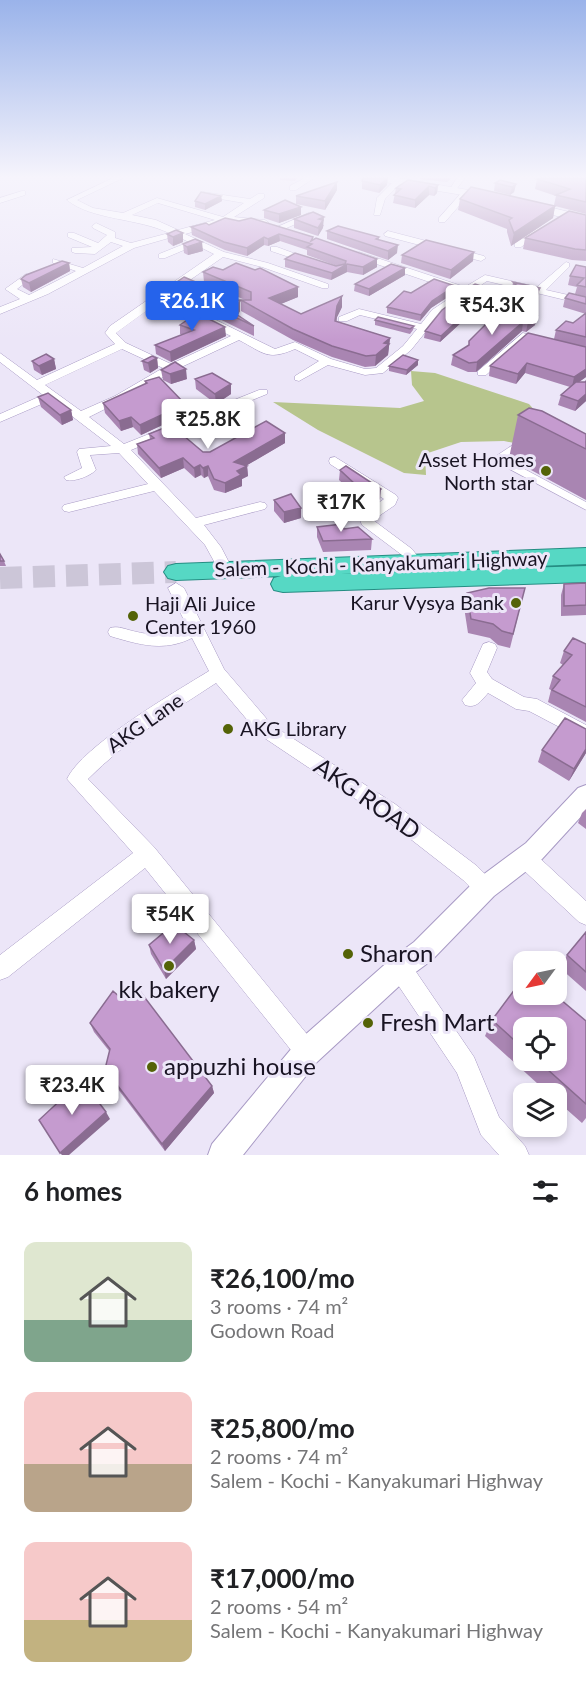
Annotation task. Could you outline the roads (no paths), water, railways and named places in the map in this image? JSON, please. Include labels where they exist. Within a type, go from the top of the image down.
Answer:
[{"type":"highway","name":"Salem - Kochi - Kanyakumari Highway","points":[[176,580],[226,570],[586,555]]},
{"type":"highway","name":"Salem - Kochi - Kanyakumari Highway","points":[[176,580],[586,574]]},
{"type":"street","points":[[75,250],[92,252],[110,239],[112,234],[108,232]]},
{"type":"street","points":[[0,311],[131,246],[179,232]]},
{"type":"street","points":[[518,245],[539,232]]},
{"type":"street","points":[[175,233],[221,254],[285,271],[325,286]]},
{"type":"street","points":[[388,234],[418,246],[481,258]]},
{"type":"street","points":[[71,235],[99,247]]},
{"type":"street","points":[[418,246],[436,236]]},
{"type":"street","points":[[110,239],[131,246]]},
{"type":"street","points":[[162,256],[194,243]]},
{"type":"street","points":[[246,261],[283,244]]},
{"type":"street","points":[[274,249],[317,263]]},
{"type":"street","points":[[350,253],[395,262],[503,312]]},
{"type":"street","points":[[171,368],[122,345],[110,333],[221,254]]},
{"type":"street","points":[[56,261],[84,271]]},
{"type":"street","points":[[373,275],[395,262]]},
{"type":"street","points":[[539,291],[566,265]]},
{"type":"street","points":[[28,299],[10,289],[29,276]]},
{"type":"street","points":[[161,297],[276,353],[295,345],[327,361],[365,372],[378,371],[425,328],[436,312],[485,278],[586,302]]},
{"type":"street","points":[[183,279],[193,284]]},
{"type":"street","points":[[343,319],[359,312],[425,328]]},
{"type":"street","points":[[81,416],[119,398],[171,368],[240,336]]},
{"type":"street","points":[[482,373],[523,336],[557,344]]},
{"type":"street","points":[[36,385],[122,345]]},
{"type":"street","points":[[0,356],[6,369],[52,395],[122,448],[195,523],[221,557],[226,570]]},
{"type":"street","points":[[299,378],[327,361]]},
{"type":"street","points":[[71,477],[89,470],[84,452],[122,448],[263,392]]},
{"type":"street","points":[[0,418],[52,395]]},
{"type":"street","points":[[335,461],[391,498],[390,502],[366,518],[367,522],[407,552],[415,562]]},
{"type":"street","points":[[69,508],[158,486]]},
{"type":"street","points":[[195,523],[260,506]]},
{"type":"street","name":"AKG ROAD","points":[[176,580],[195,629],[218,673],[266,730],[388,810],[470,873],[485,888]]},
{"type":"street","points":[[116,632],[150,643],[176,640],[195,629]]},
{"type":"street","points":[[489,648],[478,672],[486,684],[522,704],[531,704],[586,734]]},
{"type":"street","name":"AKG Lane","points":[[147,854],[76,779],[94,759],[167,706],[218,673]]},
{"type":"street","points":[[471,700],[486,684]]},
{"type":"street","points":[[223,1155],[307,1052],[361,1006],[400,968],[423,951],[485,888],[525,858],[586,795]]},
{"type":"street","points":[[0,969],[147,854],[307,1052]]},
{"type":"street","points":[[525,858],[586,915]]},
{"type":"street","points":[[400,968],[466,1065],[490,1126],[516,1155]]},
{"type":"lane","points":[[529,447],[518,445],[498,459],[586,506]]},
{"type":"tunnel","points":[[0,578],[176,572]]},
{"type":"place","name":"Asset Homes North star","points":[[546,471]]},
{"type":"place","name":"Karur Vysya Bank","points":[[516,603]]},
{"type":"place","name":"Haji Ali Juice Center 1960","points":[[133,616]]},
{"type":"place","name":"AKG Library","points":[[228,729]]},
{"type":"place","name":"Sharon","points":[[348,954]]},
{"type":"place","name":"kk bakery","points":[[169,966]]},
{"type":"place","name":"Fresh Mart","points":[[368,1023]]},
{"type":"place","name":"appuzhi house","points":[[152,1067]]}]
